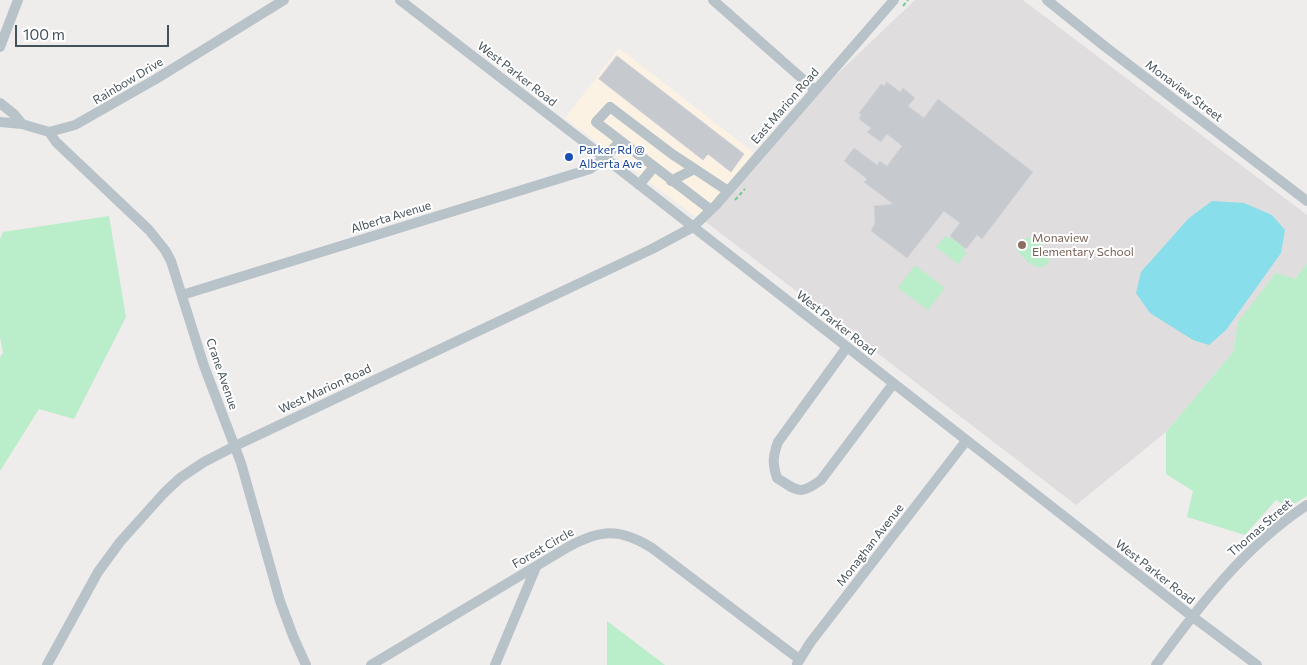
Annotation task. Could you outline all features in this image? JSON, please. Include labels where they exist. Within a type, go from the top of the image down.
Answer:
[{"type":"street","points":[[0,46],[18,0]]},
{"type":"street","name":"Rainbow Drive","points":[[48,132],[75,125],[90,117],[156,79],[284,0]]},
{"type":"street","name":"West Parker Road","points":[[400,0],[640,185],[1193,618],[1257,665]]},
{"type":"street","points":[[713,0],[815,90]]},
{"type":"street","name":"Monaview Street","points":[[1047,0],[1307,201]]},
{"type":"street","name":"East Marion Road","points":[[693,227],[728,191],[815,90],[898,4]]},
{"type":"street","points":[[0,103],[15,115],[22,124]]},
{"type":"street","points":[[711,210],[653,168],[596,122],[610,107],[694,169],[728,191]]},
{"type":"street","points":[[0,122],[22,124],[48,132]]},
{"type":"street","name":"Crane Avenue","points":[[48,132],[56,142],[158,240],[171,262],[204,366],[234,446],[280,601],[292,636],[306,665]]},
{"type":"street","name":"Alberta Avenue","points":[[182,296],[301,257],[590,169],[605,158],[620,142]]},
{"type":"street","points":[[640,185],[653,168]]},
{"type":"street","points":[[671,181],[694,169]]},
{"type":"street","name":"West Marion Road","points":[[47,665],[98,572],[120,542],[180,478],[204,462],[234,446],[693,227]]},
{"type":"street","points":[[847,347],[778,442],[773,465],[777,478],[796,490],[807,490],[821,480],[893,384]]},
{"type":"street","name":"Monaghan Avenue","points":[[798,662],[966,441]]},
{"type":"street","name":"Thomas Street","points":[[1156,665],[1246,554],[1267,535],[1307,505]]},
{"type":"street","name":"Forest Circle","points":[[370,665],[568,547],[593,535],[608,533],[628,536],[652,548],[798,662]]},
{"type":"street","points":[[495,665],[536,567]]},
{"type":"path","points":[[898,4],[908,0]]},
{"type":"path","points":[[734,202],[748,183]]},
{"type":"shaded area","name":"Monaview Elementary School","points":[[915,0],[1023,0],[1307,215],[1307,263],[1295,279],[1238,322],[1233,352],[1166,432],[1076,505],[702,219],[754,153]]},
{"type":"shaded area","points":[[619,48],[754,153],[700,220],[565,118]]},
{"type":"green space","points":[[109,216],[126,317],[74,419],[39,409],[0,471],[0,357],[3,353],[0,337],[0,239],[3,232]]},
{"type":"green space","points":[[945,236],[949,239],[951,237],[964,247],[963,250],[967,253],[958,264],[936,247]]},
{"type":"green space","points":[[1034,238],[1043,244],[1039,248],[1050,261],[1045,265],[1036,267],[1032,265],[1016,249],[1022,239]]},
{"type":"green space","points":[[1307,263],[1307,496],[1289,507],[1276,500],[1245,535],[1187,517],[1193,491],[1166,474],[1166,432],[1233,352],[1238,322],[1276,273],[1295,279]]},
{"type":"green space","points":[[915,265],[945,288],[928,310],[898,288]]},
{"type":"green space","points":[[607,621],[665,665],[607,665]]},
{"type":"water","points":[[1212,201],[1244,203],[1272,215],[1285,230],[1281,253],[1226,330],[1209,345],[1193,340],[1150,313],[1136,293],[1141,272],[1189,218]]},
{"type":"building","points":[[617,56],[744,154],[731,172],[708,154],[703,160],[599,79]]},
{"type":"building","points":[[887,82],[900,92],[903,88],[915,98],[908,106],[924,118],[938,99],[1033,172],[982,239],[977,235],[966,249],[950,236],[960,223],[944,211],[907,258],[871,231],[875,223],[874,206],[893,204],[864,182],[867,179],[844,161],[854,148],[877,165],[880,161],[887,166],[902,146],[887,134],[881,142],[867,132],[871,128],[859,119],[861,115],[859,113],[881,84],[884,86]]},
{"type":"place","name":"Parker Rd @ Alberta Ave","points":[[569,157]]},
{"type":"place","name":"Monaview Elementary School","points":[[1022,245]]}]
